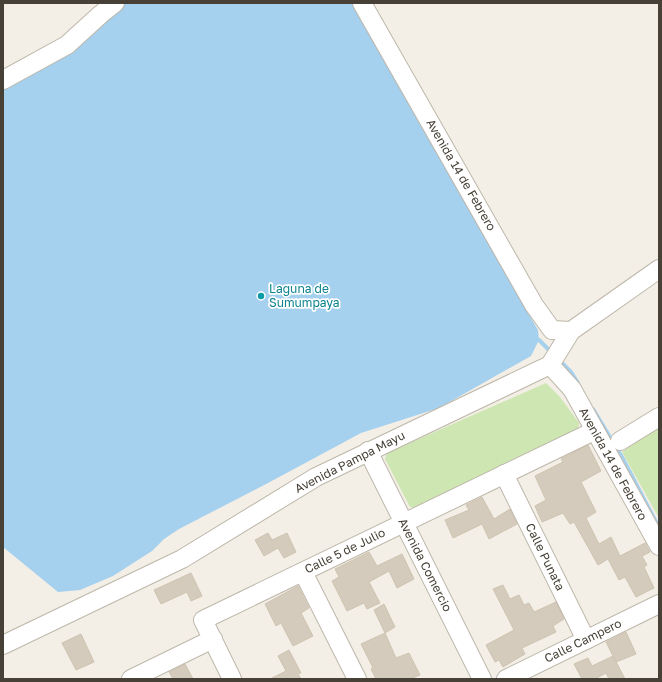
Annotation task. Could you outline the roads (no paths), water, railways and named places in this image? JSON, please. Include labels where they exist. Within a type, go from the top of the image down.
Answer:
[{"type":"street","points":[[3,80],[67,45],[115,3]]},
{"type":"street","name":"Avenida 14 de Febrero","points":[[362,3],[534,305],[552,330],[571,331]]},
{"type":"street","points":[[550,365],[571,331],[659,269]]},
{"type":"street","name":"Avenida 14 de Febrero","points":[[550,365],[572,389],[659,546]]},
{"type":"street","name":"Avenida Pampa Mayu","points":[[3,645],[182,559],[316,477],[550,365]]},
{"type":"street","points":[[620,441],[659,417]]},
{"type":"street","name":"Calle 5 de Julio","points":[[213,639],[203,620],[594,431]]},
{"type":"street","name":"Avenida Comercio","points":[[368,451],[482,679]]},
{"type":"street","name":"Calle Punata","points":[[504,474],[586,640]]},
{"type":"street","points":[[303,572],[357,679]]},
{"type":"street","name":"Calle Campero","points":[[506,679],[659,604]]},
{"type":"street","points":[[131,679],[213,639],[232,679]]},
{"type":"water","name":"Laguna de Sumumpaya","points":[[122,3],[354,3],[464,196],[499,263],[538,330],[539,340],[531,356],[439,408],[361,433],[179,529],[164,539],[152,551],[113,576],[80,590],[58,592],[3,547],[3,88]]},
{"type":"waterway","points":[[539,340],[552,353]]},
{"type":"waterway","points":[[558,359],[571,372],[578,383]]},
{"type":"waterway","points":[[593,409],[622,457],[656,522]]},
{"type":"place","name":"Laguna de Sumumpaya","points":[[261,296]]}]
